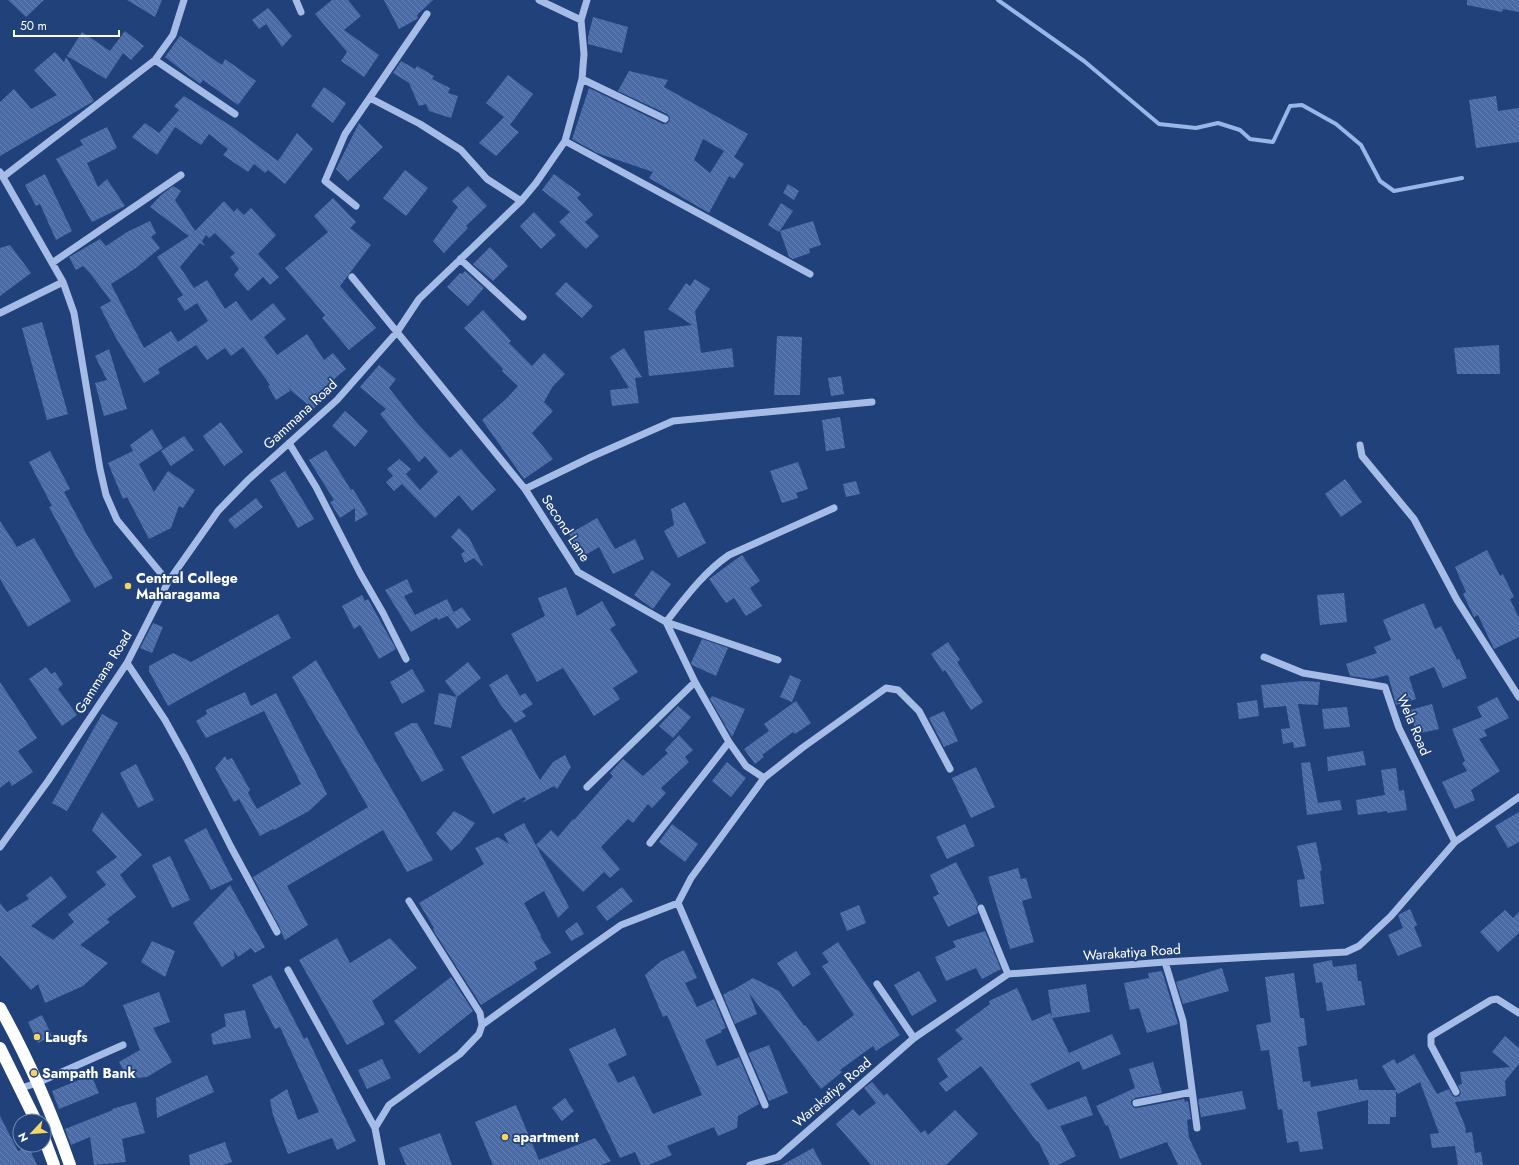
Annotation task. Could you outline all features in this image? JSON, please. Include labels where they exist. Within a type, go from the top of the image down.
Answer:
[{"type":"highway","points":[[0,1008],[13,1031],[37,1083],[70,1165]]},
{"type":"highway","points":[[0,1048],[32,1113]]},
{"type":"highway","points":[[50,1153],[54,1165]]},
{"type":"street","points":[[168,582],[117,520],[106,495],[100,469],[74,313],[64,282],[1,175],[155,60],[173,34],[184,0]]},
{"type":"street","points":[[296,0],[301,12]]},
{"type":"street","points":[[539,0],[581,20]]},
{"type":"street","name":"Gammana Road","points":[[0,847],[48,781],[127,663],[168,582],[218,511],[336,400],[397,332],[419,299],[521,201],[536,183],[565,141],[582,79],[584,54],[581,20],[587,0]]},
{"type":"street","points":[[356,206],[325,181],[345,134],[427,14]]},
{"type":"street","points":[[155,60],[235,114]]},
{"type":"street","points":[[582,79],[666,119]]},
{"type":"street","points":[[370,98],[420,124],[461,150],[487,179],[521,201]]},
{"type":"street","points":[[565,141],[810,274]]},
{"type":"street","points":[[52,263],[181,175]]},
{"type":"street","points":[[460,260],[523,317]]},
{"type":"street","name":"Second Lane","points":[[352,277],[525,490],[578,572],[666,622],[778,660]]},
{"type":"street","points":[[0,313],[64,282]]},
{"type":"street","points":[[525,490],[591,457],[673,421],[872,402]]},
{"type":"street","points":[[289,444],[316,487],[360,573],[383,613],[406,660]]},
{"type":"street","points":[[1360,445],[1362,456],[1414,519],[1457,600],[1519,697]]},
{"type":"street","points":[[764,778],[746,766],[729,742],[695,682],[666,622],[698,581],[715,564],[729,555],[834,508]]},
{"type":"street","name":"Wela Road","points":[[1264,657],[1303,673],[1385,687],[1399,728],[1455,842]]},
{"type":"street","points":[[127,663],[165,720],[183,752],[231,847],[277,932]]},
{"type":"street","points":[[587,787],[695,682]]},
{"type":"street","points":[[482,1025],[621,925],[678,903],[691,878],[764,778],[802,748],[886,688],[898,690],[919,711],[950,769]]},
{"type":"street","points":[[650,843],[729,742]]},
{"type":"street","name":"Warakatiya Road","points":[[750,1165],[778,1157],[914,1038],[1008,974],[1165,962],[1346,952],[1359,946],[1391,916],[1455,842],[1519,797]]},
{"type":"street","points":[[375,1128],[389,1105],[460,1054],[479,1034],[482,1025],[480,1013],[409,901]]},
{"type":"street","points":[[678,903],[766,1105]]},
{"type":"street","points":[[981,908],[1008,974]]},
{"type":"street","points":[[1165,962],[1183,1021],[1197,1128]]},
{"type":"street","points":[[288,970],[375,1128],[382,1165]]},
{"type":"street","points":[[877,984],[914,1038]]},
{"type":"street","points":[[1456,1092],[1430,1045],[1431,1036],[1491,1000],[1497,999],[1519,1013]]},
{"type":"street","points":[[21,1088],[37,1083],[123,1046]]},
{"type":"street","points":[[1136,1102],[1192,1092]]},
{"type":"building","points":[[8,0],[44,0],[26,17]]},
{"type":"building","points":[[127,0],[162,0],[155,17]]},
{"type":"building","points":[[332,0],[348,0],[361,16],[344,30],[379,55],[364,77],[341,61],[347,52],[315,14]]},
{"type":"building","points":[[384,0],[433,0],[417,15],[417,19],[399,29]]},
{"type":"building","points":[[1467,0],[1519,0],[1519,12],[1503,9],[1502,12],[1467,5]]},
{"type":"building","points":[[268,8],[292,36],[282,47],[266,24],[259,29],[252,20]]},
{"type":"building","points":[[593,17],[628,27],[622,53],[588,44],[588,37]]},
{"type":"building","points":[[125,31],[144,46],[131,60],[123,53],[106,79],[67,56],[82,32],[110,51]]},
{"type":"building","points":[[180,36],[222,65],[225,59],[256,81],[238,105],[203,80],[200,84],[165,57]]},
{"type":"building","points":[[55,52],[64,62],[66,57],[94,101],[0,156],[0,102],[14,89],[31,109],[57,95],[34,70]]},
{"type":"building","points":[[401,61],[415,69],[417,66],[434,76],[432,79],[450,88],[448,93],[458,96],[451,118],[429,111],[426,104],[419,106],[409,83],[393,73]]},
{"type":"building","points":[[629,71],[668,80],[664,87],[748,134],[734,157],[744,164],[734,179],[729,176],[709,213],[649,178],[653,172],[597,153],[572,139],[589,88],[663,124],[669,122],[670,118],[667,114],[618,91]],"holes":[[[703,139],[724,151],[710,173],[694,160]]]},
{"type":"building","points":[[508,75],[533,94],[510,125],[519,132],[496,156],[479,143],[504,117],[486,103]]},
{"type":"building","points":[[324,87],[346,103],[333,123],[311,106]]},
{"type":"building","points":[[184,96],[234,128],[278,161],[297,133],[313,149],[285,184],[268,170],[265,173],[254,164],[248,172],[223,155],[228,149],[209,134],[201,145],[175,127],[157,155],[132,137],[145,123],[159,133],[179,110],[174,106]]},
{"type":"building","points":[[1496,96],[1498,111],[1519,108],[1519,142],[1476,148],[1469,100]]},
{"type":"building","points":[[359,123],[383,147],[348,181],[336,169]]},
{"type":"building","points":[[107,127],[117,148],[87,163],[98,187],[107,179],[125,206],[92,222],[56,159],[83,145],[80,140]]},
{"type":"building","points":[[405,170],[428,188],[406,216],[383,198]]},
{"type":"building","points":[[45,174],[72,231],[56,240],[40,204],[36,206],[25,185]]},
{"type":"building","points":[[554,174],[581,194],[577,198],[593,215],[585,222],[599,236],[586,249],[559,222],[570,212],[542,190]]},
{"type":"building","points":[[788,184],[799,191],[794,200],[783,193]]},
{"type":"building","points":[[173,186],[181,191],[175,200],[195,231],[224,201],[234,212],[237,208],[244,215],[251,208],[276,235],[258,254],[279,277],[270,285],[263,277],[248,291],[234,275],[239,269],[230,257],[235,253],[215,233],[209,238],[206,235],[202,241],[205,246],[200,243],[180,267],[194,288],[207,280],[225,309],[236,301],[251,321],[273,303],[286,319],[264,337],[277,355],[307,334],[324,360],[333,353],[346,369],[320,391],[326,398],[313,409],[288,388],[290,391],[276,400],[268,386],[270,385],[243,347],[231,356],[225,348],[207,360],[196,345],[158,369],[160,373],[144,383],[116,338],[100,307],[111,301],[90,273],[83,266],[76,270],[69,257],[100,239],[106,246],[127,232],[150,221],[156,233],[151,237],[160,248],[136,268],[111,284],[144,348],[171,331],[178,342],[208,321],[197,303],[185,311],[177,299],[183,295],[157,257],[189,236],[150,207],[161,195]]},
{"type":"building","points":[[468,186],[487,206],[466,226],[468,228],[444,253],[433,241],[458,207],[452,201]]},
{"type":"building","points":[[333,198],[356,222],[350,228],[371,245],[340,286],[376,328],[349,350],[322,318],[325,315],[285,268],[328,232],[314,216]]},
{"type":"building","points":[[781,203],[793,211],[779,232],[768,225]]},
{"type":"building","points":[[534,212],[556,235],[541,249],[520,226]]},
{"type":"building","points":[[813,221],[821,245],[809,249],[810,253],[793,259],[789,257],[780,231]]},
{"type":"building","points":[[10,245],[31,273],[0,296],[0,248]]},
{"type":"building","points":[[490,247],[508,266],[493,281],[473,264]]},
{"type":"building","points":[[465,271],[484,288],[468,306],[447,287],[460,273],[462,274]]},
{"type":"building","points":[[695,279],[710,289],[695,311],[701,353],[732,348],[734,367],[649,376],[644,331],[692,325],[668,309],[686,283],[690,286]]},
{"type":"building","points":[[566,282],[593,306],[582,318],[555,294]]},
{"type":"building","points":[[483,310],[511,341],[509,343],[532,366],[544,353],[565,374],[553,386],[544,402],[553,411],[532,433],[553,459],[524,479],[482,420],[506,399],[518,386],[502,371],[503,369],[464,328]]},
{"type":"building","points":[[42,322],[68,414],[47,420],[22,328]]},
{"type":"building","points":[[777,336],[802,337],[800,395],[774,395]]},
{"type":"building","points":[[1499,345],[1500,374],[1457,374],[1454,348]]},
{"type":"building","points":[[624,348],[642,377],[635,378],[639,404],[612,406],[610,390],[629,388],[610,357]]},
{"type":"building","points":[[109,349],[127,409],[104,416],[95,383],[107,380],[95,356]]},
{"type":"building","points":[[379,365],[396,379],[389,388],[416,422],[450,458],[461,449],[496,490],[472,511],[459,495],[435,518],[402,484],[394,491],[386,482],[393,476],[387,469],[399,459],[411,469],[406,474],[420,490],[438,472],[425,456],[419,462],[380,414],[386,409],[360,387]]},
{"type":"building","points":[[841,376],[844,394],[831,396],[828,378]]},
{"type":"building","points":[[345,411],[368,431],[355,447],[332,426]]},
{"type":"building","points":[[840,417],[845,448],[826,451],[822,420]]},
{"type":"building","points":[[221,422],[243,452],[224,466],[203,436]]},
{"type":"building","points":[[152,429],[163,448],[139,464],[154,492],[168,471],[195,490],[183,508],[179,506],[171,528],[149,539],[127,497],[123,499],[108,463],[133,451],[130,445]]},
{"type":"building","points":[[184,436],[194,450],[171,466],[161,451]]},
{"type":"building","points":[[326,450],[368,514],[355,522],[355,508],[340,518],[330,502],[334,500],[309,460]]},
{"type":"building","points":[[50,451],[70,489],[64,492],[87,535],[113,578],[95,588],[49,507],[52,506],[29,462]]},
{"type":"building","points":[[798,462],[808,489],[796,493],[798,498],[782,503],[770,471]]},
{"type":"building","points":[[285,471],[314,519],[298,528],[270,480]]},
{"type":"building","points":[[1345,479],[1362,502],[1341,517],[1325,494]]},
{"type":"building","points":[[856,481],[860,494],[846,497],[843,484]]},
{"type":"building","points":[[256,498],[263,507],[235,529],[228,520]]},
{"type":"building","points":[[685,502],[706,543],[678,558],[664,531],[674,525],[671,509]]},
{"type":"building","points":[[597,518],[615,549],[635,539],[644,559],[613,574],[599,547],[582,557],[569,534]]},
{"type":"building","points":[[0,521],[17,547],[34,538],[71,601],[28,627],[0,579]]},
{"type":"building","points":[[459,528],[469,538],[483,565],[482,566],[474,558],[465,563],[461,554],[465,551],[451,537]]},
{"type":"building","points":[[1487,550],[1500,576],[1503,574],[1514,597],[1510,599],[1519,618],[1519,637],[1494,649],[1478,615],[1474,617],[1463,594],[1466,592],[1455,567]]},
{"type":"building","points":[[742,555],[760,581],[750,588],[762,606],[746,616],[734,598],[726,603],[709,579]]},
{"type":"building","points":[[652,570],[671,584],[653,609],[634,595]]},
{"type":"building","points":[[407,579],[413,592],[404,596],[415,615],[447,599],[454,613],[438,620],[437,617],[411,632],[385,590]]},
{"type":"building","points":[[566,587],[577,616],[602,601],[616,625],[610,629],[638,672],[613,688],[620,699],[594,716],[563,668],[537,682],[511,634],[545,616],[538,598]]},
{"type":"building","points":[[1344,593],[1347,622],[1320,625],[1317,595]]},
{"type":"building","points":[[362,595],[365,601],[368,599],[396,649],[379,659],[360,625],[354,629],[342,606]]},
{"type":"building","points":[[1424,603],[1435,629],[1441,626],[1457,660],[1459,659],[1467,678],[1443,688],[1434,667],[1409,677],[1416,699],[1396,705],[1388,675],[1372,679],[1350,676],[1346,664],[1377,653],[1374,647],[1391,640],[1383,620]]},
{"type":"building","points":[[462,607],[471,620],[457,629],[448,616]]},
{"type":"building","points":[[278,614],[291,638],[168,706],[149,671],[149,666],[173,653],[191,662]]},
{"type":"building","points":[[153,623],[163,627],[152,653],[140,648]]},
{"type":"building","points":[[702,639],[728,648],[716,676],[692,665],[691,663]]},
{"type":"building","points":[[948,642],[960,660],[957,662],[983,702],[971,710],[945,670],[943,672],[931,654]]},
{"type":"building","points":[[316,660],[433,860],[407,872],[383,830],[287,886],[308,925],[285,940],[253,877],[368,807],[292,677]]},
{"type":"building","points":[[468,662],[481,678],[457,697],[445,681]]},
{"type":"building","points":[[46,667],[51,674],[55,672],[63,684],[58,689],[77,715],[62,726],[29,679]]},
{"type":"building","points":[[412,669],[425,691],[402,704],[390,682]]},
{"type":"building","points":[[507,674],[520,696],[525,693],[533,704],[522,711],[526,716],[515,723],[500,704],[489,685]]},
{"type":"building","points":[[790,675],[801,680],[792,702],[780,697]]},
{"type":"building","points":[[1303,681],[1320,682],[1318,705],[1298,704],[1306,746],[1294,748],[1293,742],[1283,744],[1281,729],[1290,728],[1286,706],[1264,708],[1261,685]]},
{"type":"building","points":[[0,682],[37,738],[18,751],[33,772],[12,786],[9,781],[0,788]]},
{"type":"building","points":[[245,692],[251,706],[276,693],[327,794],[309,811],[260,836],[239,799],[234,802],[215,768],[225,756],[227,760],[232,758],[250,790],[248,793],[257,809],[301,784],[264,711],[206,738],[196,721],[207,714],[206,710]]},
{"type":"building","points":[[439,693],[457,697],[451,728],[434,724]]},
{"type":"building","points":[[712,696],[745,709],[732,737],[710,699]]},
{"type":"building","points":[[1497,697],[1509,718],[1484,730],[1487,736],[1479,739],[1500,771],[1471,790],[1475,800],[1455,809],[1442,782],[1467,771],[1462,763],[1465,761],[1452,729],[1482,717],[1477,707]]},
{"type":"building","points":[[1257,700],[1259,716],[1239,719],[1237,703]]},
{"type":"building","points":[[796,701],[811,723],[795,734],[793,732],[762,755],[764,757],[755,764],[744,749],[769,731],[764,724]]},
{"type":"building","points":[[1432,704],[1439,729],[1416,734],[1410,710]]},
{"type":"building","points":[[678,706],[691,717],[673,738],[659,726]]},
{"type":"building","points":[[1347,707],[1350,727],[1324,729],[1322,709]]},
{"type":"building","points":[[944,711],[958,741],[944,747],[929,718]]},
{"type":"building","points":[[102,714],[118,723],[67,811],[52,803]]},
{"type":"building","points":[[412,723],[417,723],[444,770],[422,782],[394,733]]},
{"type":"building","points":[[511,729],[540,780],[553,762],[565,755],[571,767],[557,789],[554,786],[522,803],[526,799],[524,797],[493,814],[461,757]]},
{"type":"building","points":[[679,735],[693,750],[685,757],[689,762],[661,788],[666,793],[652,808],[648,804],[633,823],[628,819],[601,847],[620,869],[610,878],[604,872],[583,892],[536,845],[551,830],[558,837],[613,776],[610,773],[623,759],[643,776],[668,753],[665,750]]},
{"type":"building","points":[[1363,751],[1366,765],[1328,771],[1327,757]]},
{"type":"building","points":[[727,762],[746,778],[731,797],[712,781]]},
{"type":"building","points":[[1310,762],[1318,803],[1340,800],[1342,810],[1307,815],[1301,763]]},
{"type":"building","points":[[136,764],[154,800],[138,808],[120,773]]},
{"type":"building","points":[[976,767],[995,807],[971,818],[952,778]]},
{"type":"building","points":[[1396,768],[1399,791],[1404,790],[1407,810],[1358,815],[1356,800],[1385,795],[1381,770]]},
{"type":"building","points":[[454,811],[475,823],[460,843],[451,851],[436,833]]},
{"type":"building","points":[[102,812],[142,855],[120,875],[136,897],[107,919],[110,922],[80,945],[108,963],[83,986],[45,1003],[38,984],[31,990],[0,955],[0,903],[7,912],[29,899],[26,895],[51,876],[67,897],[31,926],[53,940],[74,922],[68,914],[106,885],[96,872],[117,857],[92,830]]},
{"type":"building","points":[[1519,812],[1519,842],[1508,848],[1495,826]]},
{"type":"building","points":[[524,823],[569,907],[558,918],[544,891],[524,903],[541,935],[540,936],[551,953],[534,962],[537,969],[481,1005],[435,933],[434,928],[419,903],[484,864],[475,848],[498,837],[509,844],[504,834]]},
{"type":"building","points":[[672,824],[698,844],[685,862],[659,842]]},
{"type":"building","points":[[965,824],[975,846],[947,859],[936,837]]},
{"type":"building","points":[[206,828],[233,880],[211,890],[184,840]]},
{"type":"building","points":[[1316,842],[1322,870],[1320,871],[1324,904],[1300,907],[1297,880],[1305,879],[1297,846]]},
{"type":"building","points":[[170,856],[190,900],[172,908],[152,865]]},
{"type":"building","points":[[956,862],[978,904],[976,908],[978,913],[948,927],[933,897],[939,894],[930,875]]},
{"type":"building","points":[[1018,868],[1021,879],[1026,878],[1032,898],[1022,901],[1034,942],[1010,949],[988,877]]},
{"type":"building","points":[[230,885],[265,947],[255,953],[251,948],[238,957],[233,950],[235,958],[222,967],[193,923]]},
{"type":"building","points":[[622,887],[633,901],[607,921],[596,907]]},
{"type":"building","points":[[859,905],[866,923],[847,931],[840,913]]},
{"type":"building","points":[[1410,909],[1417,925],[1414,927],[1422,946],[1398,956],[1388,935],[1403,928],[1398,915]]},
{"type":"building","points":[[1505,910],[1513,918],[1519,912],[1519,933],[1498,952],[1480,932]]},
{"type":"building","points":[[577,922],[584,934],[571,941],[565,931]]},
{"type":"building","points":[[985,931],[1001,969],[982,979],[976,968],[946,981],[935,957],[956,947],[953,941]]},
{"type":"building","points":[[337,938],[350,963],[390,938],[417,968],[372,1001],[385,1024],[347,1045],[299,960]]},
{"type":"building","points":[[152,941],[175,951],[165,977],[141,962]]},
{"type":"building","points":[[838,942],[900,1035],[876,1051],[873,1046],[840,1070],[842,1072],[821,1089],[749,993],[757,1014],[735,1024],[723,995],[753,978],[779,991],[804,1026],[805,1025],[818,1042],[854,1015],[822,966],[829,962],[822,953]]},
{"type":"building","points":[[684,950],[697,978],[685,983],[697,1007],[714,999],[726,1028],[721,1030],[722,1032],[705,1040],[717,1066],[739,1057],[759,1104],[738,1116],[737,1128],[718,1136],[714,1127],[667,1146],[672,1155],[649,1165],[641,1165],[635,1152],[620,1158],[569,1049],[615,1028],[627,1055],[608,1064],[618,1083],[634,1076],[653,1114],[702,1095],[667,1015],[663,1017],[645,975],[661,961]]},
{"type":"building","points":[[796,951],[811,974],[793,987],[777,963]]},
{"type":"building","points":[[1332,960],[1333,967],[1356,964],[1358,981],[1361,981],[1365,1005],[1327,1011],[1322,982],[1316,983],[1313,964]]},
{"type":"building","points":[[1222,968],[1229,991],[1183,1004],[1176,982]]},
{"type":"building","points":[[919,971],[937,1001],[912,1016],[894,985]]},
{"type":"building","points":[[1162,971],[1178,1024],[1147,1033],[1139,1008],[1130,1010],[1124,983],[1149,978],[1148,973]]},
{"type":"building","points":[[1294,973],[1300,1018],[1304,1018],[1307,1045],[1298,1047],[1303,1082],[1310,1081],[1311,1087],[1357,1079],[1359,1090],[1396,1090],[1382,1066],[1394,1059],[1397,1064],[1414,1054],[1437,1094],[1449,1089],[1453,1096],[1456,1097],[1461,1093],[1458,1085],[1462,1084],[1460,1072],[1510,1067],[1492,1052],[1505,1036],[1519,1048],[1519,1064],[1505,1081],[1506,1096],[1455,1102],[1465,1126],[1466,1133],[1472,1132],[1475,1153],[1481,1152],[1483,1165],[1458,1165],[1455,1146],[1432,1148],[1430,1134],[1439,1133],[1420,1082],[1398,1094],[1396,1091],[1396,1117],[1390,1117],[1390,1124],[1368,1124],[1368,1100],[1317,1112],[1323,1149],[1300,1152],[1298,1141],[1287,1143],[1282,1109],[1278,1110],[1269,1050],[1261,1051],[1256,1025],[1271,1022],[1265,977]]},
{"type":"building","points":[[271,975],[304,1039],[307,1037],[356,1141],[337,1150],[332,1138],[288,1154],[273,1115],[270,1100],[287,1089],[298,1120],[319,1112],[280,1027],[275,1029],[252,985]]},
{"type":"building","points":[[451,977],[473,1011],[419,1054],[394,1021]]},
{"type":"building","points":[[1086,984],[1090,1012],[1052,1018],[1069,1053],[1112,1034],[1121,1054],[1083,1070],[1079,1061],[1030,1084],[1048,1110],[1086,1096],[1093,1115],[1060,1126],[1076,1156],[1058,1165],[1050,1165],[1038,1141],[1037,1142],[981,1066],[946,1092],[939,1083],[948,1077],[937,1059],[963,1039],[955,1030],[990,1004],[989,1001],[1017,988],[1032,1021],[1050,1013],[1052,1017],[1048,990]]},
{"type":"building","points":[[159,992],[170,1022],[153,1028],[172,1062],[147,1077],[128,1079],[119,1062],[140,1050],[123,1005]]},
{"type":"building","points":[[245,1010],[251,1038],[213,1045],[211,1034],[226,1026],[224,1014]]},
{"type":"building","points":[[42,1015],[52,1036],[38,1043],[28,1022]]},
{"type":"building","points":[[769,1045],[788,1093],[769,1101],[748,1053]]},
{"type":"building","points":[[382,1059],[391,1078],[367,1089],[358,1070]]},
{"type":"building","points":[[1153,1062],[1162,1093],[1135,1098],[1131,1101],[1131,1104],[1134,1108],[1137,1108],[1184,1099],[1185,1102],[1188,1101],[1191,1119],[1187,1120],[1189,1138],[1202,1165],[1178,1165],[1167,1142],[1120,1159],[1108,1125],[1106,1126],[1096,1106],[1135,1088],[1129,1069]]},
{"type":"building","points":[[91,1075],[99,1093],[59,1109],[52,1091]]},
{"type":"building","points":[[207,1075],[214,1092],[157,1118],[156,1098]]},
{"type":"building","points":[[872,1082],[884,1096],[887,1093],[921,1133],[925,1130],[928,1135],[955,1110],[978,1134],[946,1165],[871,1165],[836,1124],[853,1109],[859,1116],[876,1103],[864,1088]]},
{"type":"building","points":[[1242,1091],[1246,1109],[1201,1117],[1198,1099]]},
{"type":"building","points":[[565,1098],[574,1111],[562,1121],[552,1108]]},
{"type":"building","points":[[136,1102],[145,1133],[122,1139],[126,1162],[94,1165],[90,1137],[71,1145],[65,1129],[113,1110],[112,1109]]},
{"type":"building","name":"apartment","points":[[516,1105],[539,1160],[595,1138],[611,1161],[602,1165],[493,1165],[475,1122]]},
{"type":"building","points":[[0,1116],[12,1139],[12,1153],[31,1153],[37,1165],[0,1165]]},
{"type":"building","points":[[440,1133],[452,1165],[406,1165],[399,1148]]},
{"type":"building","points":[[225,1142],[232,1162],[223,1165],[190,1165],[189,1155]]},
{"type":"building","points":[[813,1148],[822,1165],[782,1165]]},
{"type":"waterway","points":[[998,0],[1084,61],[1159,124],[1196,128],[1218,123],[1240,130],[1250,139],[1273,142],[1290,106],[1302,105],[1336,124],[1361,145],[1380,181],[1394,191],[1462,178]]},
{"type":"place","name":"Central College Maharagama","points":[[128,586]]},
{"type":"place","name":"Laugfs","points":[[37,1037]]},
{"type":"place","name":"Sampath Bank","points":[[34,1073]]},
{"type":"place","name":"apartment","points":[[505,1137]]}]
